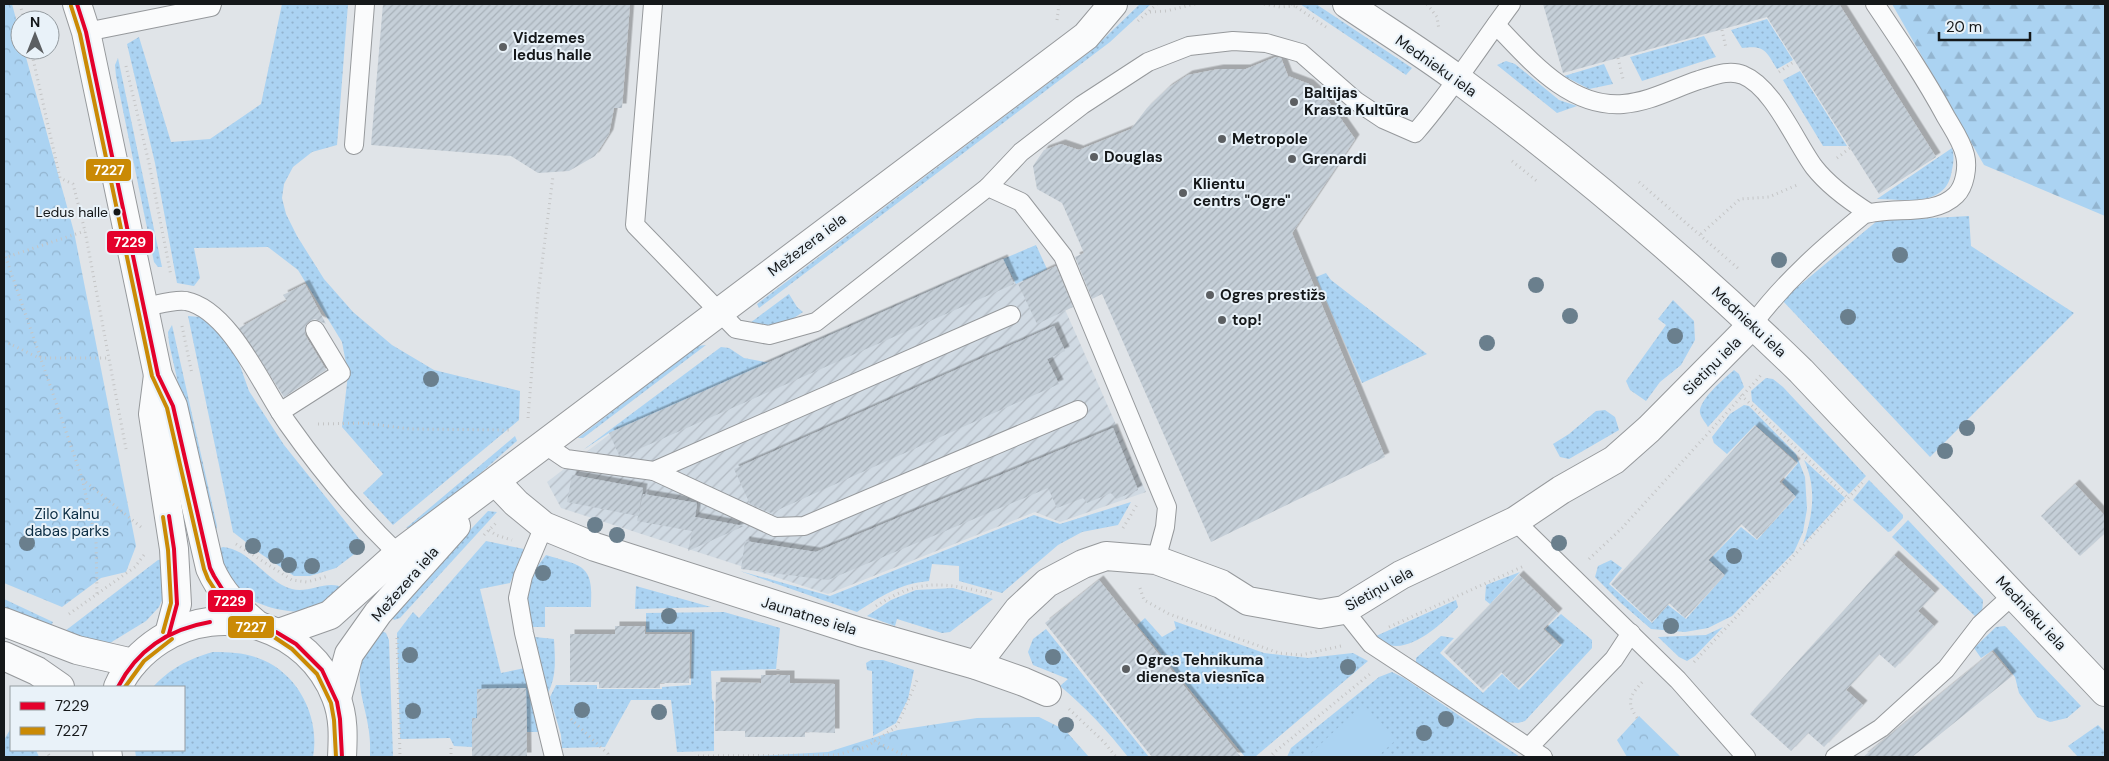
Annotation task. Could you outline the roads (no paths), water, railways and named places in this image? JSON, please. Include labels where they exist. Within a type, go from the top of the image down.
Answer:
[{"type":"street","points":[[77,4],[86,32],[158,375],[173,406],[210,568],[218,587],[235,606],[303,650],[323,672],[337,698],[343,730],[342,757]]},
{"type":"street","name":"Mežezera iela","points":[[268,628],[330,616],[398,554],[1086,36],[1113,4]]},
{"type":"street","name":"Mednieku iela","points":[[1347,4],[1458,80],[1552,152],[1752,324],[1801,371],[2105,692]]},
{"type":"street","name":"Sietiņu iela","points":[[976,665],[1018,610],[1047,583],[1083,564],[1106,556],[1156,560],[1221,584],[1248,601],[1320,614],[1344,610],[1400,575],[1515,521],[1561,490],[1614,460],[1650,430],[1752,324]]},
{"type":"street","points":[[158,375],[153,414],[174,549],[177,604],[169,634]]},
{"type":"street","name":"Mežezera iela","points":[[337,698],[349,654],[378,613],[496,482]]},
{"type":"street","name":"Jaunatnes iela","points":[[496,482],[516,503],[544,526],[594,547],[860,632],[976,665],[1046,692]]},
{"type":"street","points":[[119,686],[133,663],[150,646],[169,634],[197,623],[227,620],[268,628]]},
{"type":"street","points":[[4,622],[77,650],[133,663]]},
{"type":"street","points":[[4,656],[37,670],[59,686]]},
{"type":"lane","points":[[86,32],[211,7],[212,4]]},
{"type":"lane","points":[[354,145],[364,4]]},
{"type":"lane","points":[[653,4],[635,225],[736,329],[769,335],[816,322],[988,188],[1021,152],[1082,105],[1148,62],[1189,46],[1234,41],[1266,43],[1301,54],[1356,101],[1383,119],[1415,133],[1458,80],[1471,58],[1512,4]]},
{"type":"lane","points":[[1752,324],[1771,300],[1807,263],[1849,227],[1869,213],[1925,208],[1944,202],[1956,195],[1962,185],[1966,170],[1965,155],[1956,134],[1934,95],[1875,4]]},
{"type":"lane","points":[[1496,25],[1560,87],[1598,101],[1622,104],[1644,100],[1724,73],[1741,74],[1754,80],[1767,95],[1815,169],[1838,190],[1869,213]]},
{"type":"lane","points":[[988,188],[1021,202],[1063,256],[1167,508],[1165,527],[1156,560]]},
{"type":"lane","points":[[145,307],[187,301],[208,312],[240,345],[284,418],[366,520],[398,554]]},
{"type":"lane","points":[[654,471],[1010,315]]},
{"type":"lane","points":[[284,418],[341,373],[315,330]]},
{"type":"lane","points":[[544,444],[566,458],[654,471],[775,527],[804,526],[1078,410]]},
{"type":"lane","points":[[1515,521],[1570,577],[1631,633],[1678,680],[1746,757]]},
{"type":"lane","points":[[544,526],[523,576],[518,598],[526,642],[554,757]]},
{"type":"lane","points":[[1835,757],[1881,728],[1946,669],[1980,625],[2014,594]]},
{"type":"lane","points":[[1344,610],[1371,644],[1391,659],[1536,752],[1614,659],[1631,633]]},
{"type":"place","name":"Vidzemes ledus halle","points":[[503,47]]},
{"type":"place","name":"Baltijas Krasta Kultūra","points":[[1294,102]]},
{"type":"place","name":"Metropole","points":[[1222,139]]},
{"type":"place","name":"Douglas","points":[[1094,157]]},
{"type":"place","name":"Grenardi","points":[[1292,159]]},
{"type":"place","name":"Klientu centrs \"Ogre\"","points":[[1183,193]]},
{"type":"place","name":"Ledus halle","points":[[117,212]]},
{"type":"place","name":"Ogres prestižs","points":[[1210,295]]},
{"type":"place","name":"top!","points":[[1222,320]]},
{"type":"place","name":"Ogres Tehnikuma dienesta viesnīca","points":[[1126,669]]},
{"type":"park label","name":"Zilo Kalnu dabas parks","points":[[67,522]]}]
